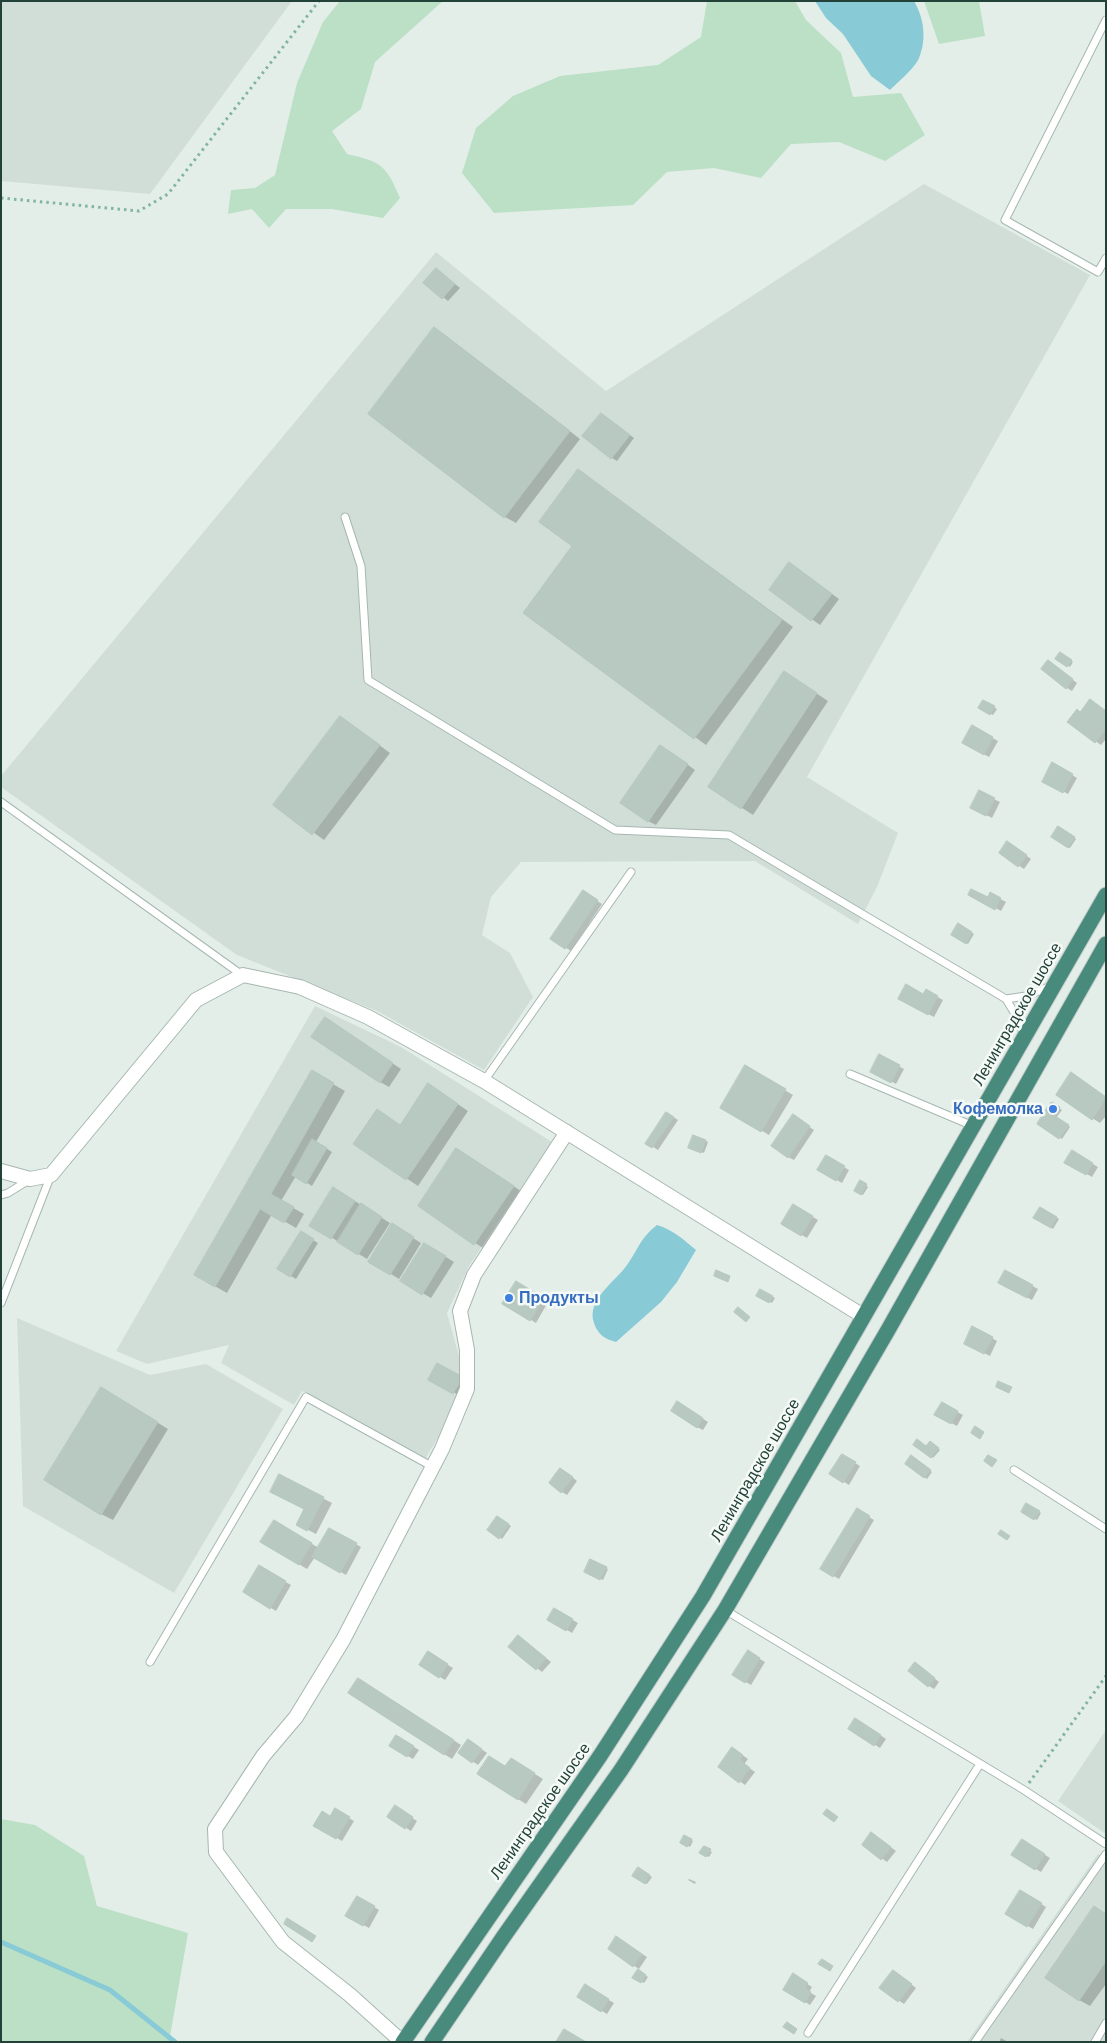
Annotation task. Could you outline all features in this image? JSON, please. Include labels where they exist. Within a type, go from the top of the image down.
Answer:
[{"type":"highway","name":"Ленинградское шоссе","points":[[402,2042],[600,1756],[704,1596],[1106,895]]},
{"type":"highway","points":[[432,2042],[621,1770],[725,1610],[888,1330],[1106,944]]},
{"type":"street","points":[[1,1171],[30,1179],[51,1175],[196,1000],[243,975],[300,986],[368,1016],[484,1081],[863,1316]]},
{"type":"street","points":[[402,2042],[350,1995],[283,1942],[216,1852],[215,1830],[263,1756],[296,1717],[343,1640],[433,1468],[467,1389],[467,1350],[460,1311],[474,1275],[567,1132]]},
{"type":"lane","points":[[1106,20],[1006,220],[1098,272],[1106,258]]},
{"type":"lane","points":[[345,517],[361,566],[368,680],[616,830],[729,835],[1006,999],[1021,1024],[1024,1037]]},
{"type":"lane","points":[[1,802],[243,975]]},
{"type":"lane","points":[[484,1081],[632,872]]},
{"type":"lane","points":[[1006,999],[1026,996],[1055,984]]},
{"type":"lane","points":[[850,1074],[972,1126]]},
{"type":"lane","points":[[1,1302],[51,1175]]},
{"type":"lane","points":[[1,1195],[8,1193],[30,1179]]},
{"type":"lane","points":[[150,1662],[306,1397],[433,1468]]},
{"type":"lane","points":[[1014,1470],[1106,1529]]},
{"type":"lane","points":[[725,1610],[1024,1790],[1106,1844]]},
{"type":"lane","points":[[808,2033],[980,1764]]},
{"type":"lane","points":[[975,2042],[1106,1854]]},
{"type":"lane","points":[[1095,2042],[1106,2023]]},
{"type":"path","points":[[1,198],[139,211],[168,194],[319,1]]},
{"type":"path","points":[[1024,1790],[1106,1676]]},
{"type":"shaded area","points":[[1,1],[292,1],[150,194],[1,181]]},
{"type":"shaded area","points":[[924,184],[1090,275],[807,777],[898,833],[877,887],[858,924],[755,861],[521,862],[491,897],[482,935],[510,953],[533,997],[484,1070],[377,1011],[237,955],[1,787],[1,776],[436,252],[606,391]]},
{"type":"shaded area","points":[[315,1006],[401,1047],[552,1142],[469,1266],[447,1313],[464,1374],[448,1421],[424,1461],[302,1391],[294,1405],[221,1363],[229,1345],[147,1364],[116,1351]]},
{"type":"shaded area","points":[[17,1318],[150,1375],[206,1364],[283,1409],[174,1593],[23,1506]]},
{"type":"shaded area","points":[[1106,1730],[1106,1834],[1058,1801]]},
{"type":"shaded area","points":[[1098,1854],[1106,1858],[1106,2042],[967,2042]]},
{"type":"green space","points":[[340,1],[443,1],[375,62],[361,109],[332,131],[347,154],[368,160],[381,167],[391,178],[400,198],[383,218],[332,209],[286,209],[269,228],[252,209],[228,214],[231,190],[255,188],[275,175],[297,83],[323,22]]},
{"type":"green space","points":[[707,1],[795,1],[806,20],[841,53],[853,97],[901,93],[925,135],[885,161],[839,142],[791,144],[761,178],[714,168],[667,172],[633,205],[494,213],[462,173],[476,128],[513,96],[560,76],[658,65],[701,37]]},
{"type":"green space","points":[[924,1],[979,1],[985,36],[939,44]]},
{"type":"green space","points":[[1,1819],[35,1825],[84,1856],[97,1906],[188,1933],[169,2042],[1,2042]]},
{"type":"water","points":[[815,1],[914,1],[922,21],[924,36],[917,62],[890,90],[871,76],[843,34],[826,18]]},
{"type":"water","points":[[657,1225],[673,1232],[696,1250],[677,1282],[661,1302],[616,1342],[608,1339],[602,1336],[594,1323],[594,1307],[603,1292],[627,1265],[643,1239]]},
{"type":"building","points":[[436,268],[455,284],[442,299],[423,283]]},
{"type":"building","points":[[434,327],[570,431],[504,518],[368,414]]},
{"type":"building","points":[[601,413],[630,435],[611,459],[582,436]]},
{"type":"building","points":[[578,469],[782,620],[694,739],[523,613],[572,546],[539,522]]},
{"type":"building","points":[[789,562],[832,594],[811,621],[769,590]]},
{"type":"building","points":[[1060,652],[1072,660],[1067,667],[1055,659]]},
{"type":"building","points":[[1048,660],[1073,679],[1066,689],[1041,669]]},
{"type":"building","points":[[784,671],[817,693],[741,809],[708,787]]},
{"type":"building","points":[[1090,699],[1106,711],[1106,729],[1095,743],[1067,722],[1077,709],[1080,712]]},
{"type":"building","points":[[983,700],[995,706],[990,715],[978,708]]},
{"type":"building","points":[[340,716],[380,745],[312,835],[273,805]]},
{"type":"building","points":[[972,725],[993,737],[984,755],[962,743]]},
{"type":"building","points":[[660,745],[688,764],[648,822],[620,803]]},
{"type":"building","points":[[1052,762],[1073,774],[1063,793],[1042,782]]},
{"type":"building","points":[[979,790],[995,798],[986,816],[970,808]]},
{"type":"building","points":[[1058,826],[1075,837],[1068,848],[1051,837]]},
{"type":"building","points":[[1007,841],[1027,855],[1018,867],[999,853]]},
{"type":"building","points":[[971,889],[988,897],[990,892],[1001,898],[995,910],[968,895]]},
{"type":"building","points":[[583,890],[598,900],[565,949],[550,939]]},
{"type":"building","points":[[958,923],[972,932],[966,944],[951,935]]},
{"type":"building","points":[[906,984],[923,994],[926,989],[938,996],[928,1015],[898,999]]},
{"type":"building","points":[[325,1017],[393,1063],[380,1083],[311,1037]]},
{"type":"building","points":[[879,1054],[900,1065],[891,1083],[870,1072]]},
{"type":"building","points":[[745,1065],[786,1089],[761,1132],[720,1108]]},
{"type":"building","points":[[312,1070],[334,1083],[271,1194],[294,1207],[284,1223],[260,1209],[215,1287],[194,1275]]},
{"type":"building","points":[[1071,1072],[1106,1097],[1092,1120],[1056,1095]]},
{"type":"building","points":[[428,1083],[458,1104],[406,1180],[353,1144],[377,1109],[400,1125]]},
{"type":"building","name":"Кофемолка","points":[[1052,1102],[1060,1107],[1055,1116],[1046,1110]]},
{"type":"building","points":[[1046,1110],[1069,1125],[1059,1139],[1037,1124]]},
{"type":"building","points":[[666,1112],[674,1117],[652,1148],[645,1144]]},
{"type":"building","points":[[793,1114],[810,1126],[788,1158],[771,1146]]},
{"type":"building","points":[[693,1135],[706,1140],[701,1153],[688,1148]]},
{"type":"building","points":[[312,1139],[327,1148],[306,1184],[292,1175]]},
{"type":"building","points":[[456,1148],[514,1186],[474,1245],[418,1206]]},
{"type":"building","points":[[1072,1150],[1093,1163],[1086,1175],[1064,1163]]},
{"type":"building","points":[[826,1155],[845,1166],[836,1181],[817,1170]]},
{"type":"building","points":[[860,1180],[867,1184],[861,1195],[854,1191]]},
{"type":"building","points":[[333,1187],[355,1201],[331,1239],[309,1226]]},
{"type":"building","points":[[361,1203],[382,1217],[358,1255],[337,1242]]},
{"type":"building","points":[[793,1204],[813,1216],[801,1236],[781,1224]]},
{"type":"building","points":[[1040,1207],[1057,1217],[1051,1228],[1033,1218]]},
{"type":"building","points":[[392,1223],[414,1237],[390,1275],[368,1262]]},
{"type":"building","points":[[301,1231],[314,1239],[290,1277],[277,1269]]},
{"type":"building","points":[[424,1243],[446,1256],[422,1295],[400,1281]]},
{"type":"building","points":[[716,1270],[730,1276],[728,1282],[714,1276]]},
{"type":"building","points":[[1005,1270],[1033,1285],[1027,1298],[998,1283]]},
{"type":"building","points":[[516,1281],[544,1298],[530,1321],[502,1304]]},
{"type":"building","points":[[760,1289],[773,1296],[769,1303],[756,1296]]},
{"type":"building","points":[[738,1307],[750,1317],[746,1322],[734,1312]]},
{"type":"building","points":[[972,1326],[993,1337],[984,1354],[964,1344]]},
{"type":"building","points":[[437,1363],[463,1377],[453,1394],[428,1380]]},
{"type":"building","points":[[998,1381],[1012,1387],[1009,1393],[996,1387]]},
{"type":"building","points":[[101,1387],[158,1422],[101,1515],[44,1480]]},
{"type":"building","points":[[677,1401],[703,1418],[697,1428],[671,1411]]},
{"type":"building","points":[[942,1402],[958,1411],[951,1424],[934,1415]]},
{"type":"building","points":[[975,1426],[984,1432],[980,1439],[971,1433]]},
{"type":"building","points":[[917,1439],[926,1446],[930,1441],[939,1448],[931,1458],[913,1445]]},
{"type":"building","points":[[842,1454],[856,1462],[843,1483],[829,1474]]},
{"type":"building","points":[[911,1455],[931,1470],[924,1478],[905,1464]]},
{"type":"building","points":[[988,1455],[997,1460],[992,1467],[984,1461]]},
{"type":"building","points":[[560,1468],[573,1477],[561,1493],[549,1483]]},
{"type":"building","points":[[279,1474],[324,1497],[307,1531],[296,1525],[304,1509],[270,1492]]},
{"type":"building","points":[[1026,1503],[1040,1511],[1034,1520],[1021,1512]]},
{"type":"building","points":[[857,1508],[870,1516],[833,1577],[820,1569]]},
{"type":"building","points":[[497,1516],[509,1524],[499,1539],[487,1530]]},
{"type":"building","points":[[274,1520],[312,1543],[299,1565],[260,1542]]},
{"type":"building","points":[[329,1528],[357,1543],[340,1573],[312,1557]]},
{"type":"building","points":[[1001,1530],[1010,1536],[1007,1540],[998,1534]]},
{"type":"building","points":[[590,1559],[607,1567],[600,1580],[584,1572]]},
{"type":"building","points":[[259,1565],[286,1581],[270,1609],[243,1592]]},
{"type":"building","points":[[554,1608],[573,1619],[566,1631],[547,1620]]},
{"type":"building","points":[[518,1635],[546,1658],[536,1670],[508,1647]]},
{"type":"building","points":[[748,1650],[760,1658],[745,1683],[732,1675]]},
{"type":"building","points":[[428,1651],[448,1664],[439,1678],[419,1665]]},
{"type":"building","points":[[915,1662],[935,1678],[928,1687],[908,1671]]},
{"type":"building","points":[[358,1678],[454,1740],[444,1755],[348,1693]]},
{"type":"building","points":[[855,1718],[881,1735],[874,1746],[848,1729]]},
{"type":"building","points":[[396,1735],[414,1746],[407,1757],[389,1746]]},
{"type":"building","points":[[468,1739],[482,1749],[472,1763],[458,1753]]},
{"type":"building","points":[[732,1747],[743,1755],[740,1760],[750,1768],[739,1783],[718,1767]]},
{"type":"building","points":[[489,1756],[505,1766],[511,1758],[535,1773],[518,1800],[477,1774]]},
{"type":"building","points":[[395,1805],[413,1817],[405,1829],[387,1817]]},
{"type":"building","points":[[335,1808],[350,1817],[336,1839],[313,1826],[322,1811],[330,1816]]},
{"type":"building","points":[[827,1809],[838,1817],[834,1822],[823,1814]]},
{"type":"building","points":[[871,1832],[891,1847],[881,1860],[862,1845]]},
{"type":"building","points":[[684,1835],[692,1839],[687,1847],[680,1843]]},
{"type":"building","points":[[1022,1839],[1045,1854],[1035,1870],[1011,1855]]},
{"type":"building","points":[[704,1846],[711,1849],[706,1857],[699,1853]]},
{"type":"building","points":[[638,1867],[650,1875],[645,1884],[632,1876]]},
{"type":"building","points":[[1020,1890],[1042,1903],[1027,1927],[1005,1914]]},
{"type":"building","points":[[357,1896],[375,1906],[363,1926],[345,1916]]},
{"type":"building","points":[[1094,1906],[1106,1914],[1106,1961],[1079,2001],[1045,1978]]},
{"type":"building","points":[[287,1918],[316,1936],[312,1942],[284,1924]]},
{"type":"building","points":[[616,1936],[642,1954],[633,1967],[608,1949]]},
{"type":"building","points":[[822,1959],[833,1966],[830,1971],[818,1964]]},
{"type":"building","points":[[638,1969],[646,1975],[641,1983],[632,1978]]},
{"type":"building","points":[[893,1970],[912,1984],[898,2002],[879,1988]]},
{"type":"building","points":[[793,1973],[808,1983],[805,1988],[811,1992],[805,2003],[783,1990]]},
{"type":"building","points":[[585,1984],[609,1999],[601,2012],[577,1997]]},
{"type":"building","points":[[787,2022],[797,2029],[794,2034],[783,2027]]},
{"type":"building","points":[[564,2029],[586,2042],[556,2042]]},
{"type":"waterway","points":[[1,1942],[110,1990],[175,2042]]},
{"type":"place","name":"Кофемолка","points":[[1053,1109]]},
{"type":"place","name":"Продукты","points":[[509,1298]]}]
